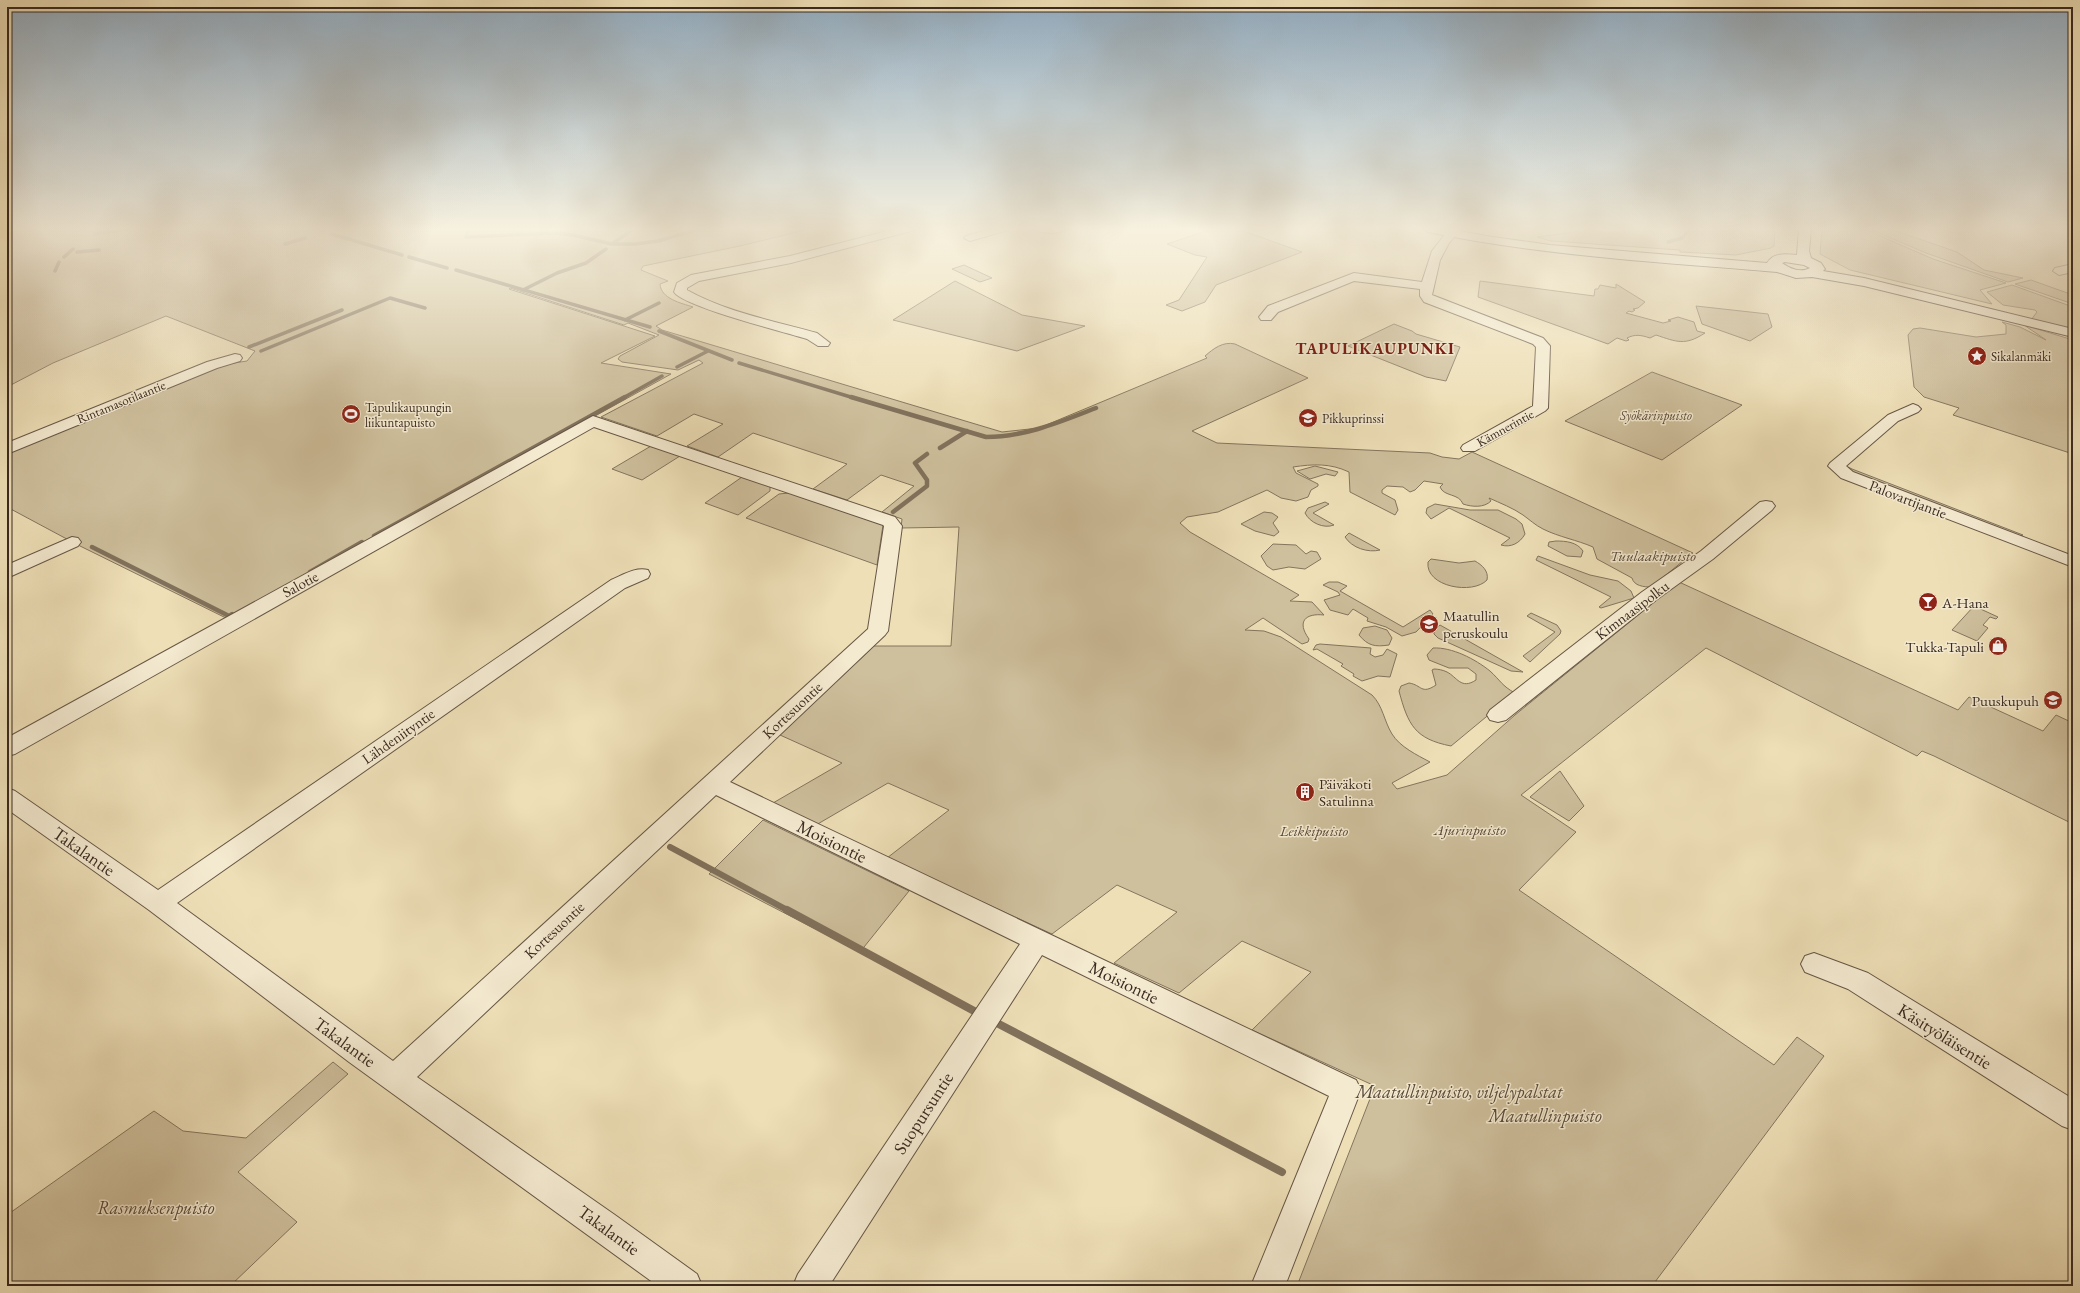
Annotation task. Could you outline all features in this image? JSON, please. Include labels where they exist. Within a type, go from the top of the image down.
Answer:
[{"type":"main road","points":[[1890,288],[2073,333]]},
{"type":"street","points":[[681,288],[680,290],[684,296],[749,318],[812,336],[823,343]]},
{"type":"street","points":[[1266,317],[1273,309],[1322,288]]},
{"type":"street","name":"Kämnerintie","points":[[1428,288],[1426,296],[1429,300],[1538,341],[1543,346],[1540,408],[1470,448]]},
{"type":"street","name":"Rintamasotilaantie","points":[[7,449],[212,365],[235,358]]},
{"type":"street","name":"Palovartijantie","points":[[1913,409],[1893,418],[1836,466],[1847,476],[2073,562]]},
{"type":"street","name":"Salotie","points":[[7,748],[593,421]]},
{"type":"street","name":"Kortesuontie","points":[[395,1078],[878,630],[893,526],[889,521],[593,421]]},
{"type":"street","name":"Kimnaasipolku","points":[[1498,715],[1649,596],[1708,555],[1766,506]]},
{"type":"street","points":[[7,572],[72,542]]},
{"type":"street","name":"Lähdeniityntie","points":[[158,903],[618,584],[641,574]]},
{"type":"street","name":"Moisiontie","points":[[712,783],[1346,1090],[1268,1286]]},
{"type":"street","name":"Takalantie","points":[[12,806],[158,903],[395,1078],[604,1226],[685,1286]]},
{"type":"street","name":"Suopursuntie","points":[[810,1286],[1037,940]]},
{"type":"street","name":"Käsityöläisentie","points":[[1814,964],[1858,981],[2073,1116]]},
{"type":"green space","points":[[7,288],[510,288],[655,336],[601,363],[671,374],[228,619],[78,545],[7,507],[7,453],[221,365],[247,361],[255,351],[166,316],[53,363],[7,387]]},
{"type":"green space","points":[[511,288],[661,288],[672,300],[693,307],[656,326],[662,330],[1002,432],[1039,428],[1207,358],[1205,356],[1218,346],[1231,343],[1308,378],[1192,431],[1217,443],[1430,453],[1442,457],[1459,459],[1472,452],[1693,553],[1651,587],[1642,586],[1635,583],[1632,578],[1597,559],[1593,547],[1543,529],[1515,510],[1489,498],[1491,501],[1485,505],[1470,506],[1463,504],[1458,498],[1442,490],[1440,487],[1443,484],[1424,481],[1415,490],[1410,492],[1403,487],[1387,486],[1382,490],[1382,493],[1395,500],[1398,510],[1395,515],[1350,492],[1349,472],[1335,467],[1321,465],[1293,467],[1296,473],[1318,484],[1318,486],[1311,490],[1308,497],[1296,501],[1281,498],[1267,490],[1218,512],[1187,517],[1180,523],[1190,532],[1299,595],[1290,601],[1312,602],[1324,615],[1312,615],[1305,620],[1303,627],[1309,639],[1308,642],[1302,644],[1263,618],[1245,630],[1264,631],[1281,637],[1376,699],[1395,739],[1409,750],[1430,762],[1392,783],[1397,789],[1447,775],[1515,715],[1679,582],[1958,710],[1969,697],[2043,731],[2056,715],[2073,723],[2073,824],[1934,756],[1922,751],[1917,756],[1706,648],[1521,795],[1576,832],[1519,890],[1774,1065],[1797,1037],[1824,1056],[1652,1286],[1297,1286],[1375,1086],[1252,1030],[1311,972],[1242,941],[1179,993],[1114,963],[1177,912],[1117,885],[1052,934],[887,858],[949,810],[888,783],[816,825],[773,803],[842,763],[780,735],[874,646],[951,646],[959,527],[901,528],[902,519],[882,512],[914,486],[881,475],[847,500],[813,489],[847,464],[753,433],[718,457],[687,446],[723,424],[694,414],[657,436],[601,417],[703,363],[699,360],[678,370],[622,362],[618,359],[620,356],[659,335],[628,323],[624,325]]},
{"type":"green space","points":[[943,288],[969,288],[1022,315],[1085,326],[1017,351],[893,320]]},
{"type":"green space","points":[[1187,288],[1214,288],[1205,302],[1182,311],[1166,305],[1179,300]]},
{"type":"green space","points":[[1479,288],[1536,288],[1594,296],[1595,289],[1623,288],[1645,302],[1638,308],[1633,309],[1635,310],[1632,312],[1629,311],[1626,313],[1663,323],[1678,317],[1694,322],[1697,331],[1705,333],[1692,340],[1681,342],[1656,335],[1650,338],[1635,335],[1627,338],[1629,340],[1626,341],[1617,338],[1608,344],[1478,297]]},
{"type":"green space","points":[[1927,288],[1986,288],[1980,290],[1992,304]]},
{"type":"green space","points":[[2000,288],[2021,288],[2073,307],[2073,331],[2031,320],[2037,312],[2035,310],[2003,305],[1987,292]]},
{"type":"green space","points":[[2028,288],[2054,288],[2073,295],[2073,304]]},
{"type":"green space","points":[[1696,306],[1768,314],[1772,327],[1750,341],[1702,324]]},
{"type":"green space","points":[[2002,322],[2020,327],[2046,340],[2024,325],[2073,340],[2073,454],[1953,415],[1959,408],[1924,397],[1914,387],[1908,335],[1913,329],[1920,328],[1976,337],[2006,334],[2006,325]]},
{"type":"green space","points":[[1394,324],[1416,334],[1460,347],[1446,381],[1426,377],[1348,346]]},
{"type":"green space","name":"Syökärinpuisto","points":[[1652,372],[1742,405],[1662,460],[1565,421]]},
{"type":"green space","points":[[651,446],[680,456],[642,480],[612,469]]},
{"type":"green space","points":[[1315,466],[1338,472],[1335,476],[1326,474],[1310,479],[1297,471]]},
{"type":"green space","points":[[1848,467],[2023,535],[2020,536],[1854,473]]},
{"type":"green space","points":[[742,477],[770,486],[770,491],[738,515],[705,503]]},
{"type":"green space","points":[[789,493],[883,525],[877,565],[746,518],[779,494]]},
{"type":"green space","points":[[1325,502],[1329,504],[1313,513],[1334,525],[1322,526],[1310,520],[1305,513],[1308,508]]},
{"type":"green space","points":[[1435,504],[1470,510],[1498,510],[1516,519],[1522,524],[1525,534],[1521,540],[1515,544],[1508,546],[1501,545],[1510,538],[1449,508],[1431,519],[1426,513],[1427,508]]},
{"type":"green space","points":[[1264,512],[1272,513],[1278,517],[1273,523],[1279,532],[1274,536],[1255,531],[1241,524]]},
{"type":"green space","points":[[1349,533],[1380,550],[1370,551],[1356,547],[1345,537]]},
{"type":"green space","points":[[1549,542],[1567,542],[1578,546],[1583,551],[1581,557],[1567,556],[1548,546]]},
{"type":"green space","points":[[1273,544],[1296,545],[1306,554],[1311,551],[1317,552],[1321,559],[1305,569],[1289,567],[1273,570],[1267,566],[1261,556]]},
{"type":"green space","points":[[1538,556],[1590,575],[1618,581],[1631,591],[1634,598],[1601,608],[1599,607],[1611,597],[1536,560]]},
{"type":"green space","points":[[1431,559],[1459,563],[1475,561],[1484,569],[1487,574],[1487,580],[1480,585],[1471,587],[1451,586],[1442,583],[1429,571],[1428,562]]},
{"type":"green space","points":[[1329,582],[1338,582],[1347,586],[1340,591],[1403,627],[1430,610],[1433,614],[1416,632],[1402,636],[1386,627],[1367,621],[1368,618],[1353,609],[1348,615],[1330,610],[1324,600],[1340,595],[1338,592],[1323,585]]},
{"type":"green space","points":[[1974,606],[1998,617],[1996,619],[1990,617],[1983,625],[1988,628],[1977,641],[1952,630]]},
{"type":"green space","points":[[1531,613],[1557,625],[1561,631],[1560,634],[1530,662],[1523,656],[1555,632],[1527,616]]},
{"type":"green space","points":[[1440,625],[1523,672],[1511,671],[1438,638],[1434,634],[1434,631]]},
{"type":"green space","points":[[1375,626],[1387,630],[1392,638],[1389,645],[1380,646],[1369,644],[1359,635],[1363,628]]},
{"type":"green space","points":[[1320,644],[1371,648],[1370,654],[1375,657],[1383,655],[1387,649],[1397,654],[1390,677],[1378,676],[1362,681],[1341,666],[1343,664],[1317,649],[1313,650],[1316,645]]},
{"type":"green space","points":[[1433,648],[1448,649],[1470,658],[1490,671],[1504,685],[1515,693],[1451,746],[1429,739],[1415,729],[1406,713],[1399,691],[1401,686],[1409,683],[1424,689],[1431,688],[1436,685],[1432,670],[1434,669],[1447,672],[1463,683],[1467,684],[1476,680],[1476,674],[1468,668],[1449,668],[1429,660],[1427,655]]},
{"type":"green space","points":[[1560,771],[1584,806],[1569,821],[1530,797]]},
{"type":"green space","points":[[763,820],[909,891],[860,952],[709,874]]},
{"type":"green space","name":"Rasmuksenpuisto","points":[[333,1062],[348,1074],[238,1172],[297,1222],[230,1286],[7,1286],[7,1215],[154,1111],[183,1131],[246,1138]]},
{"type":"waterway","points":[[518,288],[523,290]]},
{"type":"waterway","points":[[523,290],[625,320]]},
{"type":"waterway","points":[[261,351],[390,298],[425,308]]},
{"type":"waterway","points":[[625,320],[659,303]]},
{"type":"waterway","points":[[249,347],[342,310]]},
{"type":"waterway","points":[[625,320],[650,327]]},
{"type":"waterway","points":[[659,331],[732,360]]},
{"type":"waterway","points":[[677,367],[708,351]]},
{"type":"waterway","points":[[739,363],[854,398]]},
{"type":"waterway","points":[[623,398],[662,376]]},
{"type":"waterway","points":[[374,536],[625,397]]},
{"type":"waterway","points":[[851,397],[967,431]]},
{"type":"waterway","points":[[967,431],[986,437],[1028,432],[1096,408]]},
{"type":"waterway","points":[[940,448],[967,431]]},
{"type":"waterway","points":[[893,512],[927,486],[927,480],[915,463],[927,454]]},
{"type":"waterway","points":[[310,572],[362,542]]},
{"type":"waterway","points":[[92,547],[229,616],[232,614]]},
{"type":"waterway","points":[[670,847],[789,911]]},
{"type":"waterway","points":[[787,910],[976,1012]]},
{"type":"waterway","points":[[993,1021],[1282,1172]]},
{"type":"place","name":"Sikalanmäki","points":[[1977,356]]},
{"type":"place","name":"Tapulikaupungin liikuntapuisto","points":[[351,414]]},
{"type":"place","name":"Pikkuprinssi","points":[[1308,418]]},
{"type":"place","name":"A-Hana","points":[[1928,602]]},
{"type":"place","name":"Maatullin peruskoulu","points":[[1429,624]]},
{"type":"place","name":"Tukka-Tapuli","points":[[1998,646]]},
{"type":"place","name":"Puuskupuh","points":[[2053,700]]},
{"type":"place","name":"Päiväkoti Satulinna","points":[[1305,792]]},
{"type":"district","name":"TAPULIKAUPUNKI","points":[[1375,348]]},
{"type":"park label","name":"Tuulaakipuisto","points":[[1653,555]]},
{"type":"park label","name":"Ajurinpuisto","points":[[1470,829]]},
{"type":"park label","name":"Leikkipuisto","points":[[1314,830]]},
{"type":"park label","name":"Maatullinpuisto, viljelypalstat","points":[[1459,1091]]},
{"type":"park label","name":"Maatullinpuisto","points":[[1545,1115]]}]
